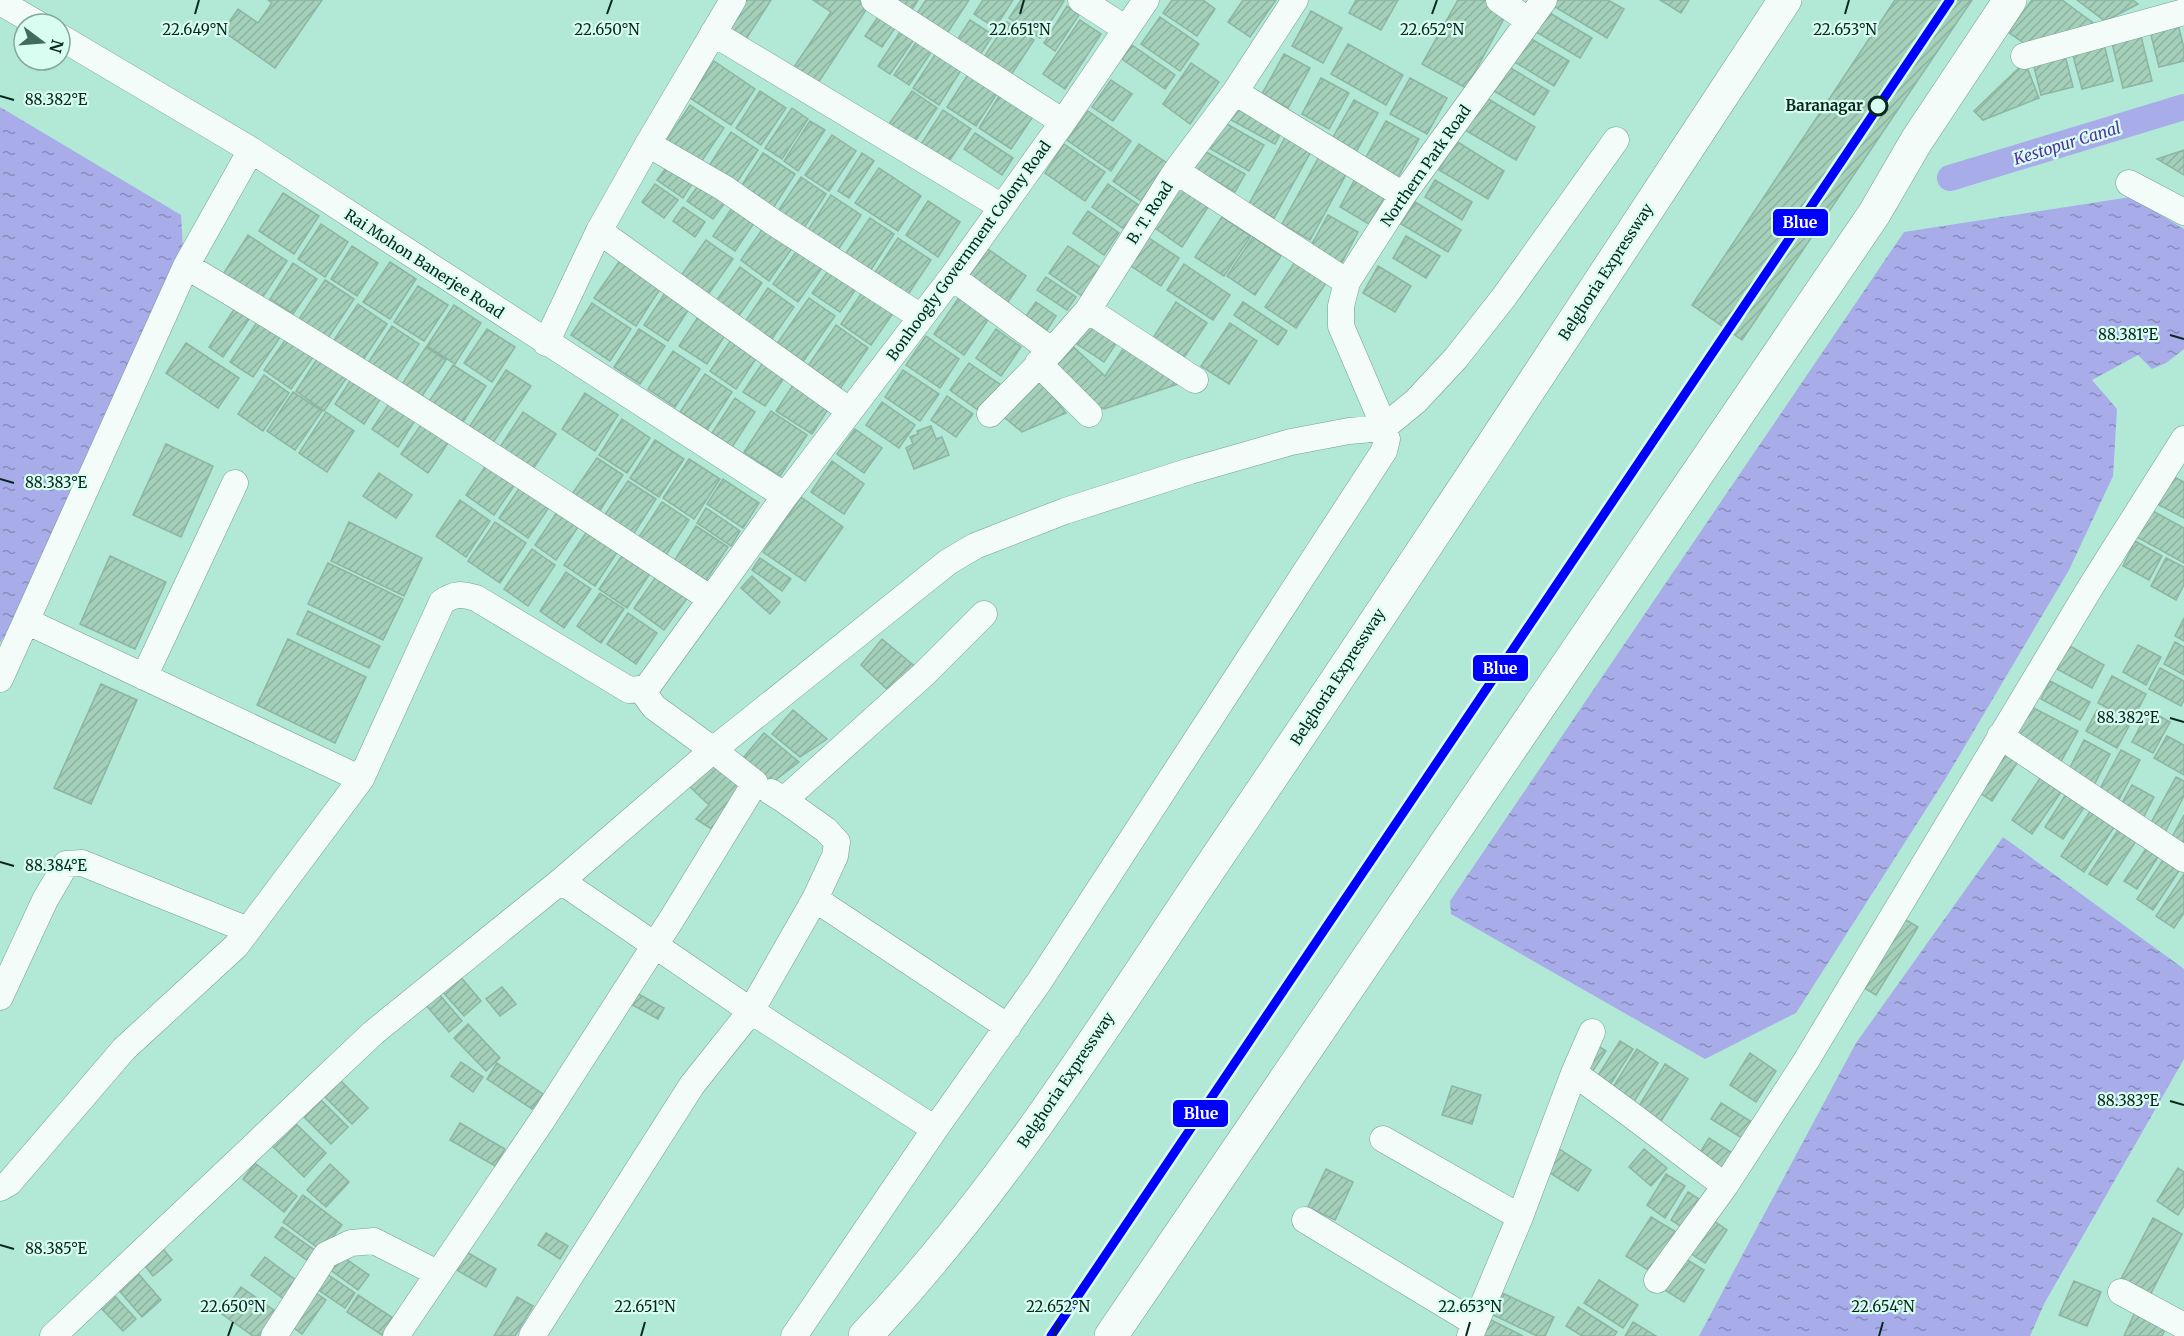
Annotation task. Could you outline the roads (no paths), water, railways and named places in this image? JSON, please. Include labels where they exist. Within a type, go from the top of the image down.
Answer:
[{"type":"highway","name":"Belghoria Expressway","points":[[865,1336],[907,1293],[1017,1154],[1263,791],[1785,0]]},
{"type":"highway","points":[[1111,1336],[1874,214],[1917,140],[2010,0]]},
{"type":"street","points":[[546,343],[599,231],[733,0]]},
{"type":"street","points":[[874,0],[1063,122]]},
{"type":"street","points":[[1081,0],[1126,29]]},
{"type":"street","name":"Bonhoogly Government Colony Road","points":[[647,698],[648,686],[785,496],[952,277],[1063,122],[1146,0]]},
{"type":"street","name":"B. T. Road","points":[[990,414],[1088,310],[1176,171],[1235,92],[1295,0]]},
{"type":"street","points":[[1499,0],[1529,21]]},
{"type":"street","name":"Northern Park Road","points":[[1380,419],[1341,326],[1341,306],[1347,282],[1403,195],[1544,0]]},
{"type":"street","points":[[0,2],[17,12]]},
{"type":"street","points":[[2024,56],[2184,12]]},
{"type":"street","points":[[713,33],[1002,207]]},
{"type":"street","name":"Rai Mohon Banerjee Road","points":[[72,44],[251,150],[785,496]]},
{"type":"street","points":[[1235,92],[1403,195]]},
{"type":"street","points":[[53,1336],[373,1033],[561,881],[706,745],[948,562],[975,546],[1065,510],[1291,442],[1349,431],[1416,401],[1456,358],[1504,297],[1616,140]]},
{"type":"street","points":[[648,144],[724,188],[773,222],[921,316]]},
{"type":"street","points":[[0,679],[186,266],[251,150]]},
{"type":"street","points":[[1176,171],[1347,282]]},
{"type":"street","points":[[2129,183],[2184,212]]},
{"type":"street","points":[[599,231],[850,411]]},
{"type":"street","points":[[186,266],[287,325],[711,599]]},
{"type":"street","points":[[952,277],[1045,357],[1089,414]]},
{"type":"street","points":[[1088,310],[1194,380]]},
{"type":"street","points":[[794,1336],[935,1129],[1059,953],[1384,451],[1387,439],[1380,419]]},
{"type":"street","points":[[1657,1280],[1725,1186],[1806,1061],[2000,736],[2184,439]]},
{"type":"street","points":[[144,676],[235,483]]},
{"type":"street","points":[[0,1188],[9,1183],[124,1049],[236,946],[361,779],[442,602],[451,596],[460,594],[476,598],[619,685],[647,698],[755,783],[784,800],[826,830],[837,842],[836,856],[815,899],[751,1011],[692,1085],[532,1336]]},
{"type":"street","points":[[784,800],[923,675],[984,614]]},
{"type":"street","points":[[26,621],[361,779]]},
{"type":"street","points":[[2000,736],[2184,859]]},
{"type":"street","points":[[396,1336],[543,1119],[655,945],[755,783]]},
{"type":"street","points":[[0,997],[45,900],[66,864],[82,863],[248,930]]},
{"type":"street","points":[[561,881],[751,1011],[935,1129]]},
{"type":"street","points":[[815,899],[1008,1027]]},
{"type":"street","points":[[1305,1220],[1473,1330],[1592,1032]]},
{"type":"street","points":[[1574,1073],[1725,1186]]},
{"type":"street","points":[[1383,1139],[1520,1217]]},
{"type":"street","points":[[274,1336],[326,1255],[351,1243],[374,1241],[437,1273]]},
{"type":"street","points":[[2121,1292],[2184,1326]]},
{"type":"water","points":[[0,107],[181,215],[185,283],[80,518],[0,643]]},
{"type":"water","points":[[2131,197],[2184,229],[2184,349],[2166,363],[2152,369],[2138,355],[2092,380],[2117,409],[2113,476],[2069,570],[1946,778],[1796,1013],[1705,1059],[1451,914],[1450,901],[1904,232]]},
{"type":"water","points":[[2003,837],[2184,969],[2184,1059],[2044,1304],[2030,1336],[1699,1336],[1856,1043]]},
{"type":"waterway","name":"Kestopur Canal","points":[[1950,178],[2184,107]]},
{"type":"place","name":"Baranagar","points":[[1878,106]]}]
